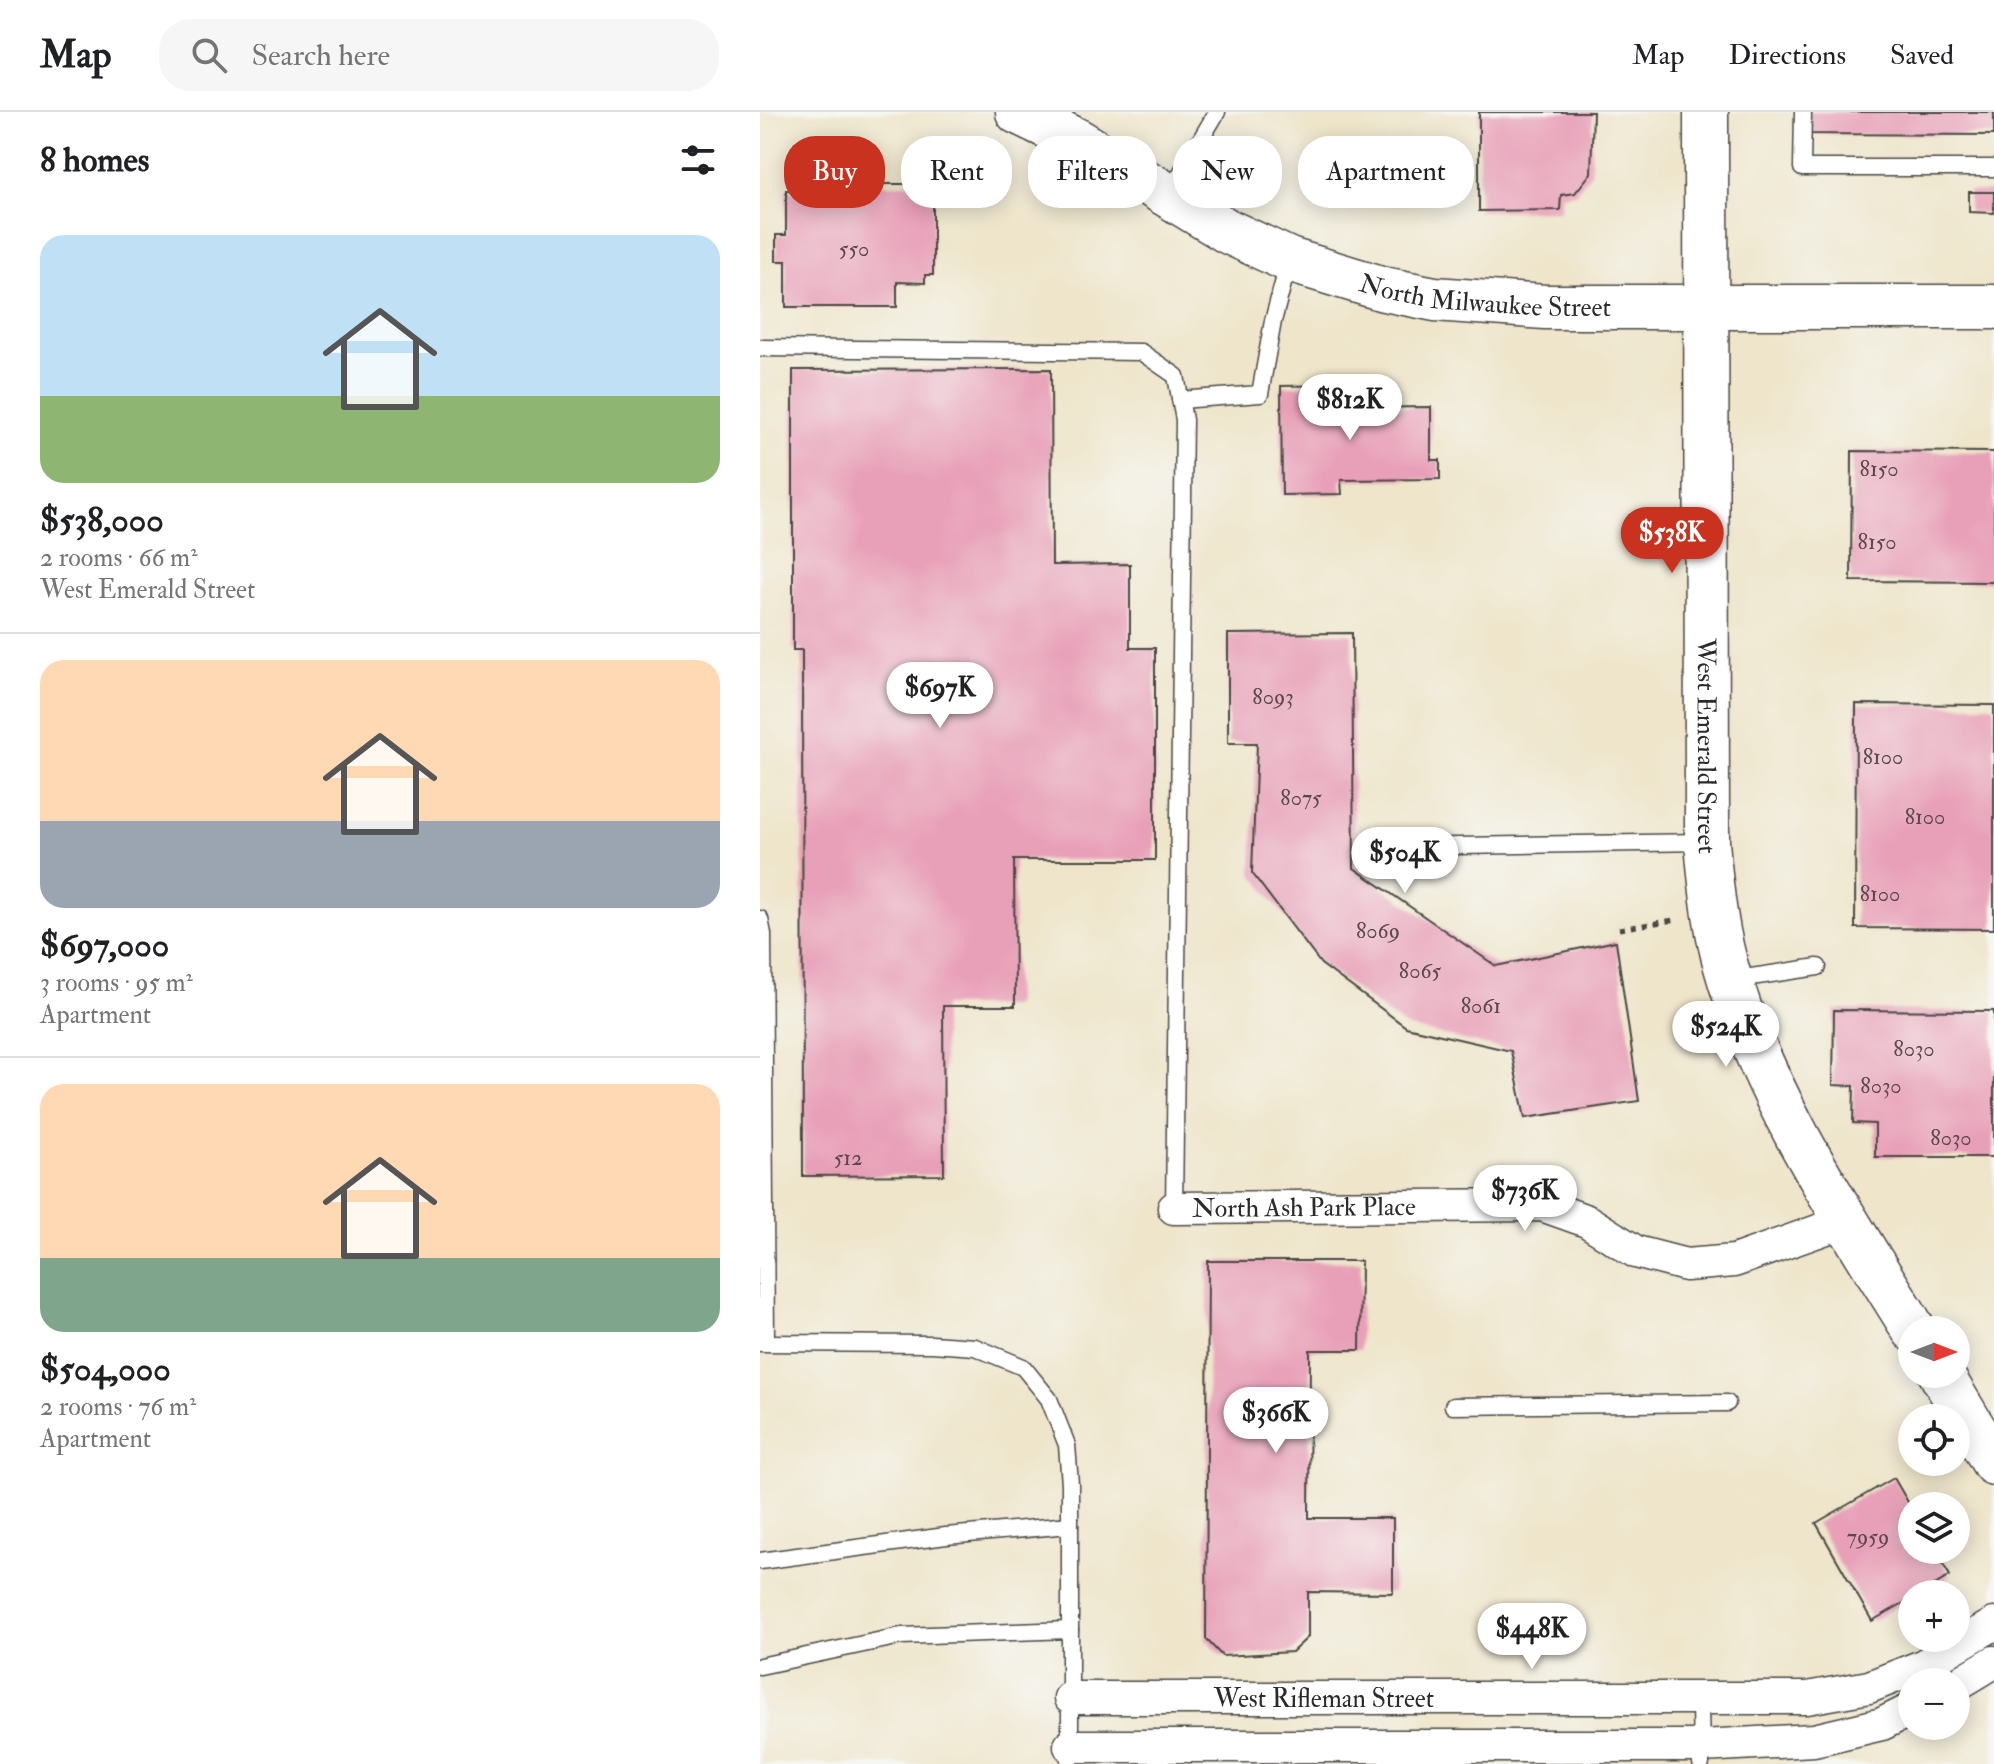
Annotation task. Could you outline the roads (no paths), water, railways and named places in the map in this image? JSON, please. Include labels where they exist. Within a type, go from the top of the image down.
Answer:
[{"type":"main road","name":"North Milwaukee Street","points":[[1018,112],[1078,141],[1227,231],[1289,260],[1384,289],[1435,299],[1545,307],[1994,307]]},
{"type":"main road","name":"West Emerald Street","points":[[1706,112],[1707,842],[1712,895],[1730,980],[1759,1060],[1784,1113],[1905,1316]]},
{"type":"main road","points":[[1949,1388],[1994,1463]]},
{"type":"street","name":"North Ash Park Place","points":[[1174,1208],[1542,1205],[1587,1221],[1636,1252],[1686,1265],[1734,1261],[1846,1221]]},
{"type":"street","name":"West Rifleman Street","points":[[1070,1698],[1807,1698],[1869,1687],[1922,1666],[1994,1624]]},
{"type":"street","points":[[1970,1677],[1994,1662]]},
{"type":"street","name":"West Rifleman Street","points":[[1070,1755],[1701,1755],[1814,1740],[1882,1724],[1898,1716]]},
{"type":"lane","points":[[1168,197],[1217,112]]},
{"type":"lane","points":[[1803,112],[1802,168],[1994,168]]},
{"type":"lane","points":[[1180,400],[1260,394],[1273,321],[1289,260]]},
{"type":"lane","points":[[760,348],[1141,352],[1176,376],[1184,420],[1174,1208]]},
{"type":"lane","points":[[1398,847],[1707,842]]},
{"type":"lane","points":[[760,919],[763,934],[763,1342],[975,1347],[1023,1367],[1049,1399],[1067,1445],[1070,1755]]},
{"type":"lane","points":[[1730,980],[1818,967]]},
{"type":"lane","points":[[1453,1406],[1727,1403]]},
{"type":"lane","points":[[760,1561],[946,1536],[1070,1525]]},
{"type":"lane","points":[[760,1666],[901,1636],[1070,1630]]},
{"type":"lane","points":[[1700,1699],[1701,1755]]}]
